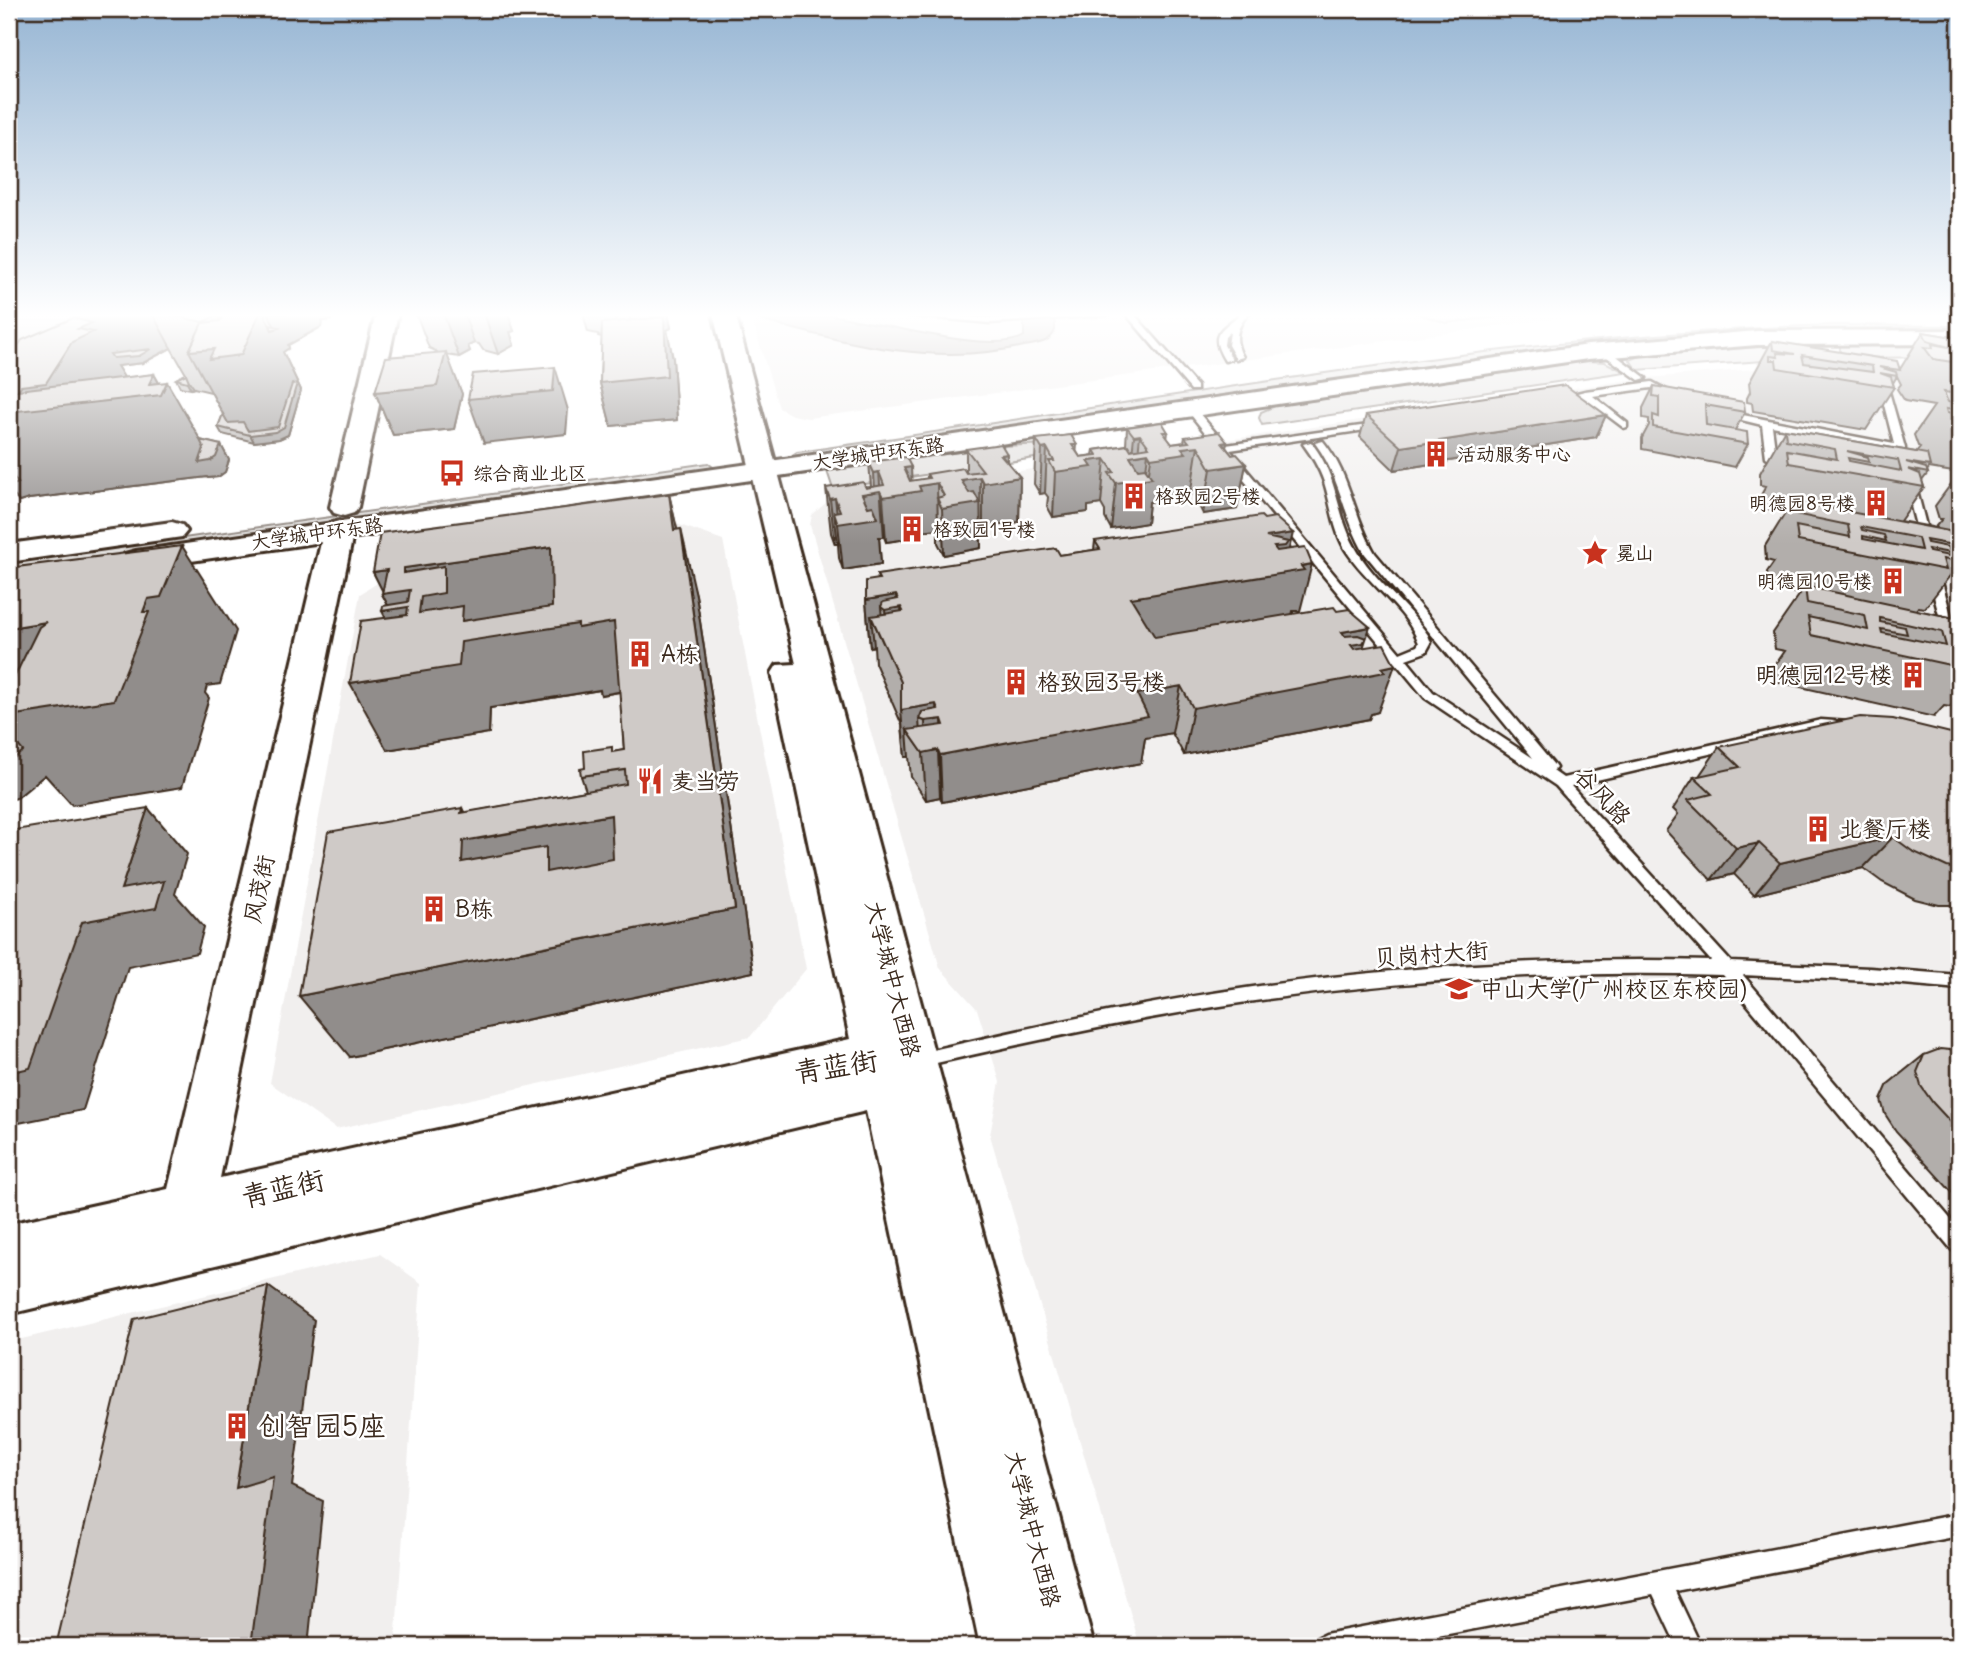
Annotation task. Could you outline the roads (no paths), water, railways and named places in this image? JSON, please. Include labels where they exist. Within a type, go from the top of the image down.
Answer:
[{"type":"main road","name":"风茂街","points":[[184,1229],[370,390]]},
{"type":"main road","name":"大学城中大西路","points":[[730,390],[751,460]]},
{"type":"main road","name":"大学城中大西路","points":[[738,390],[751,460],[891,1067],[1012,1646]]},
{"type":"main road","name":"大学城中环东路","points":[[1192,398],[1237,390]]},
{"type":"main road","name":"大学城中环东路","points":[[9,553],[342,518],[1259,390]]},
{"type":"main road","name":"大学城中环东路","points":[[9,579],[342,518]]},
{"type":"main road","name":"大学城中大西路","points":[[891,1067],[1062,1646]]},
{"type":"main road","name":"青蓝街","points":[[9,1288],[184,1229],[891,1067]]},
{"type":"main road","name":"青蓝街","points":[[9,1250],[184,1229]]},
{"type":"lane","name":"谷风路","points":[[1186,390],[1222,448],[1397,658],[1439,704],[1561,783],[1727,968],[1870,1142],[1959,1243]]},
{"type":"lane","points":[[1544,400],[1613,390]]},
{"type":"lane","points":[[1662,390],[1681,400]]},
{"type":"lane","points":[[1884,390],[1928,552]]},
{"type":"lane","points":[[1585,394],[1625,425]]},
{"type":"lane","points":[[1712,411],[1767,424],[1900,448]]},
{"type":"lane","points":[[1222,448],[1394,423]]},
{"type":"lane","points":[[1767,424],[1771,457],[1790,466]]},
{"type":"lane","points":[[1397,658],[1422,649],[1422,635],[1350,547],[1338,518],[1329,477],[1314,443],[1340,470],[1357,530],[1370,554],[1491,695],[1561,783],[1821,724],[1857,727]]},
{"type":"lane","points":[[1898,486],[1911,489]]},
{"type":"lane","points":[[1932,565],[1959,667]]},
{"type":"lane","points":[[1356,627],[1369,625]]},
{"type":"lane","name":"贝岗村大街","points":[[891,1067],[1096,1020],[1320,986],[1499,972],[1727,968],[1959,982]]},
{"type":"lane","points":[[1325,1646],[1959,1525]]},
{"type":"lane","points":[[1658,1583],[1689,1646]]},
{"type":"place","name":"活动服务中心","points":[[1436,454]]},
{"type":"place","name":"综合商业北区","points":[[452,473]]},
{"type":"place","name":"格致园2号楼","points":[[1134,496]]},
{"type":"place","name":"明德园8号楼","points":[[1876,503]]},
{"type":"place","name":"格致园1号楼","points":[[912,529]]},
{"type":"place","name":"冕山","points":[[1595,553]]},
{"type":"place","name":"明德园10号楼","points":[[1893,581]]},
{"type":"place","name":"A栋","points":[[640,654]]},
{"type":"place","name":"明德园12号楼","points":[[1913,675]]},
{"type":"place","name":"格致园3号楼","points":[[1016,682]]},
{"type":"place","name":"麦当劳","points":[[650,781]]},
{"type":"place","name":"北餐厅楼","points":[[1818,829]]},
{"type":"place","name":"B栋","points":[[434,909]]},
{"type":"place","name":"中山大学(广州校区东校园)","points":[[1459,989]]},
{"type":"place","name":"创智园5座","points":[[237,1426]]}]
